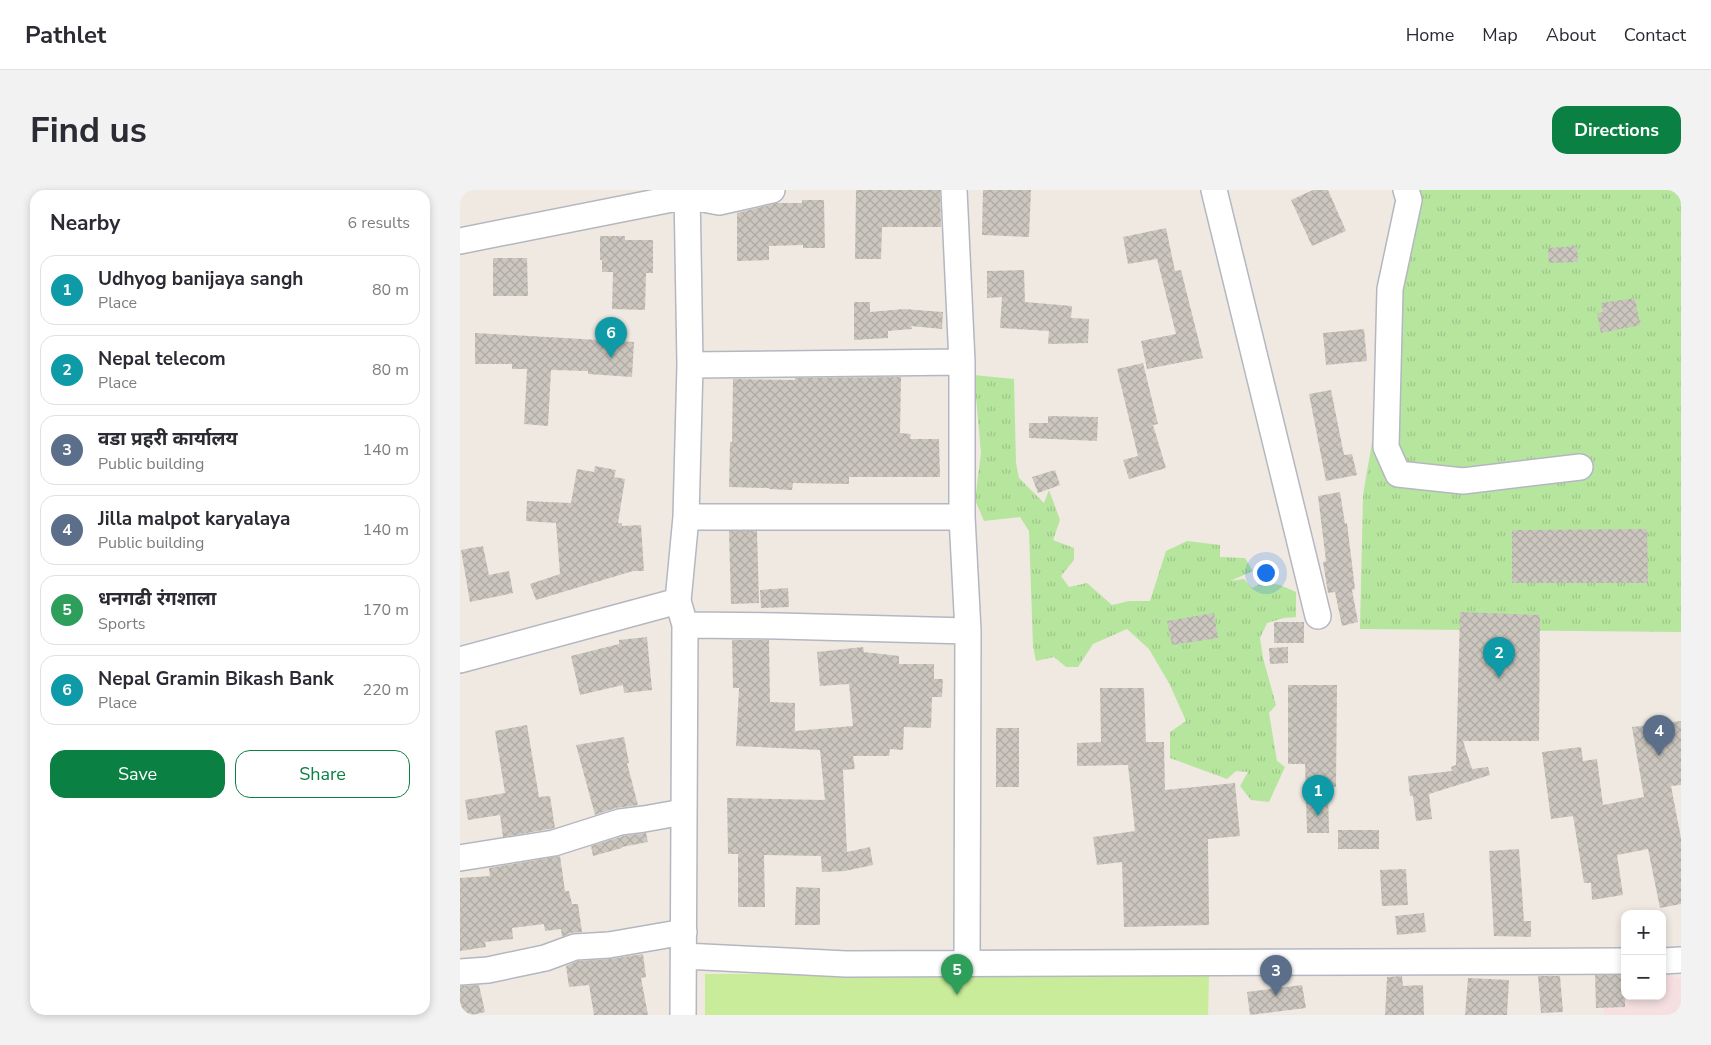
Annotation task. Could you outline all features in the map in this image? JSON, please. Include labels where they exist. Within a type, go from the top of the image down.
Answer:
[{"type":"street","points":[[460,240],[687,193],[719,202],[772,190]]},
{"type":"street","points":[[954,190],[962,362],[962,516],[968,631],[967,964]]},
{"type":"street","points":[[1214,190],[1318,616]]},
{"type":"street","points":[[1406,190],[1409,200],[1390,289],[1386,447],[1398,474],[1463,481],[1580,467]]},
{"type":"street","points":[[683,1015],[685,626],[678,601],[686,516],[690,365],[687,193]]},
{"type":"street","points":[[690,365],[962,362]]},
{"type":"street","points":[[686,516],[962,516]]},
{"type":"street","points":[[460,660],[678,601]]},
{"type":"street","points":[[685,626],[780,626],[968,631]]},
{"type":"street","points":[[460,858],[554,843],[620,822],[683,812]]},
{"type":"street","points":[[460,972],[488,970],[545,958],[575,947],[684,944],[846,964],[1621,961]]},
{"type":"street","points":[[1666,960],[1681,960]]},
{"type":"shaded area","points":[[1621,972],[1621,1000],[1666,1000],[1666,974],[1681,978],[1681,1015],[1605,1015],[1595,975]]},
{"type":"green space","points":[[1415,190],[1681,190],[1681,632],[1360,629],[1363,495]]},
{"type":"green space","points":[[974,375],[1014,379],[1016,463],[1019,478],[1044,503],[1049,490],[1060,520],[1053,540],[1074,548],[1074,560],[1061,576],[1069,587],[1087,583],[1112,605],[1129,601],[1150,601],[1166,551],[1187,541],[1220,545],[1220,557],[1245,558],[1253,571],[1230,581],[1244,579],[1252,588],[1264,582],[1280,585],[1296,592],[1296,617],[1267,623],[1260,638],[1263,658],[1276,705],[1269,713],[1277,761],[1285,767],[1269,802],[1251,800],[1240,786],[1248,772],[1236,771],[1227,779],[1170,758],[1170,732],[1186,721],[1170,685],[1149,649],[1127,629],[1093,644],[1078,667],[1066,667],[1054,657],[1036,661],[1033,646],[1029,531],[1020,517],[984,521],[975,500],[981,453]]},
{"type":"green space","points":[[705,974],[1209,975],[1208,1015],[705,1015]]},
{"type":"building","points":[[856,190],[940,190],[941,227],[882,227],[881,259],[855,259]]},
{"type":"building","points":[[983,190],[1031,190],[1029,237],[982,235]]},
{"type":"building","points":[[1313,190],[1328,190],[1346,231],[1312,246],[1291,200]]},
{"type":"building","points":[[802,200],[824,200],[825,248],[803,248],[803,245],[769,246],[769,260],[737,261],[737,213],[777,203],[802,203]]},
{"type":"building","points":[[1166,228],[1175,271],[1181,270],[1203,358],[1147,369],[1141,341],[1176,334],[1157,259],[1128,264],[1123,237]]},
{"type":"building","points":[[600,236],[625,236],[625,240],[653,240],[653,273],[646,273],[645,310],[612,309],[613,272],[602,272]]},
{"type":"building","points":[[1577,246],[1578,262],[1549,263],[1548,248]]},
{"type":"building","points":[[493,258],[527,258],[528,296],[493,296]]},
{"type":"building","points":[[1024,270],[1025,302],[1072,306],[1071,318],[1089,319],[1088,343],[1048,344],[1049,331],[1000,328],[1002,297],[987,298],[987,271]]},
{"type":"building","points":[[1635,298],[1640,325],[1601,333],[1597,313],[1603,312],[1601,303]]},
{"type":"building","points":[[854,302],[870,302],[870,312],[904,309],[943,312],[942,329],[911,326],[912,329],[888,331],[888,338],[854,340]]},
{"type":"building","points":[[1364,329],[1367,361],[1326,365],[1323,333]]},
{"type":"building","points":[[475,333],[634,342],[632,377],[588,374],[588,371],[551,370],[548,426],[524,424],[527,369],[512,369],[512,364],[475,364]]},
{"type":"building","points":[[1143,363],[1158,424],[1153,425],[1166,468],[1129,479],[1123,460],[1138,456],[1117,369]]},
{"type":"building","points":[[901,377],[900,433],[911,434],[910,439],[939,439],[940,477],[849,477],[849,484],[793,483],[792,490],[729,487],[733,379],[795,380],[795,378]]},
{"type":"building","points":[[1331,390],[1344,455],[1352,454],[1357,475],[1326,481],[1309,394]]},
{"type":"building","points":[[1048,416],[1098,417],[1097,441],[1029,438],[1029,423],[1048,423]]},
{"type":"building","points":[[595,466],[616,470],[614,477],[625,479],[618,523],[622,523],[622,526],[641,525],[644,571],[633,571],[536,600],[530,584],[560,574],[556,523],[526,521],[527,501],[571,503],[577,469],[594,472]]},
{"type":"building","points":[[1055,470],[1060,485],[1038,493],[1032,477]]},
{"type":"building","points":[[1340,492],[1345,524],[1347,523],[1355,589],[1352,590],[1358,622],[1342,626],[1335,592],[1328,593],[1323,562],[1326,561],[1318,496]]},
{"type":"building","points":[[1647,529],[1648,583],[1512,583],[1512,530]]},
{"type":"building","points":[[729,531],[757,531],[759,603],[731,604]]},
{"type":"building","points":[[483,546],[489,575],[509,571],[513,593],[470,602],[461,550]]},
{"type":"building","points":[[788,588],[789,607],[761,608],[760,590]]},
{"type":"building","points":[[1460,612],[1540,615],[1539,741],[1463,741],[1472,769],[1488,767],[1490,775],[1429,794],[1432,819],[1416,821],[1413,796],[1410,796],[1408,776],[1452,771],[1451,767],[1456,765]]},
{"type":"building","points":[[1214,613],[1218,638],[1172,645],[1167,621]]},
{"type":"building","points":[[1274,622],[1304,622],[1304,643],[1274,643]]},
{"type":"building","points":[[647,637],[652,690],[624,693],[623,685],[580,695],[571,656],[619,644],[619,640]]},
{"type":"building","points":[[732,640],[769,640],[770,702],[795,703],[795,731],[853,726],[849,684],[820,686],[817,652],[863,647],[864,652],[899,656],[899,664],[934,664],[934,679],[943,679],[942,697],[932,697],[931,728],[904,727],[903,750],[890,749],[889,756],[853,756],[855,769],[843,770],[847,852],[870,847],[873,865],[845,871],[822,872],[821,856],[764,855],[765,907],[738,907],[738,854],[728,854],[727,798],[825,800],[820,750],[736,746],[739,688],[733,688]]},
{"type":"building","points":[[1288,647],[1288,663],[1270,664],[1269,648]]},
{"type":"building","points":[[1288,685],[1337,685],[1336,787],[1328,787],[1329,833],[1307,833],[1305,764],[1288,764]]},
{"type":"building","points":[[1100,688],[1144,688],[1146,742],[1164,742],[1165,790],[1235,783],[1240,836],[1208,839],[1209,925],[1124,927],[1122,862],[1097,865],[1093,837],[1135,831],[1128,765],[1077,766],[1077,743],[1101,742]]},
{"type":"building","points":[[1681,721],[1681,785],[1671,786],[1681,838],[1681,904],[1660,908],[1648,849],[1617,855],[1623,895],[1592,900],[1591,883],[1584,883],[1573,816],[1551,819],[1542,752],[1581,747],[1583,761],[1597,759],[1603,805],[1644,797],[1632,727]]},
{"type":"building","points":[[527,725],[539,797],[550,796],[555,828],[503,837],[500,815],[468,820],[465,800],[505,793],[495,731]]},
{"type":"building","points":[[996,728],[1019,728],[1019,787],[996,787]]},
{"type":"building","points":[[624,737],[629,763],[627,763],[638,805],[616,808],[595,815],[576,745]]},
{"type":"building","points":[[1338,830],[1379,830],[1379,849],[1338,849]]},
{"type":"building","points":[[646,833],[648,842],[622,847],[593,856],[591,846],[623,836]]},
{"type":"building","points":[[1519,849],[1524,921],[1531,921],[1531,937],[1494,936],[1489,851]]},
{"type":"building","points":[[560,856],[565,891],[569,891],[572,904],[578,904],[582,932],[570,933],[562,937],[561,929],[545,931],[544,924],[512,928],[513,939],[485,942],[486,947],[460,951],[460,878],[490,876],[489,868]]},
{"type":"building","points":[[1406,869],[1408,905],[1382,906],[1380,870]]},
{"type":"building","points":[[796,887],[820,888],[820,925],[795,925]]},
{"type":"building","points":[[1424,913],[1426,932],[1397,935],[1395,916]]},
{"type":"building","points":[[643,954],[646,977],[641,978],[648,1015],[594,1015],[589,985],[569,987],[566,966],[578,961]]},
{"type":"building","points":[[1595,975],[1621,975],[1621,1000],[1625,1000],[1625,1007],[1596,1008]]},
{"type":"building","points":[[1402,976],[1403,986],[1423,985],[1424,1015],[1385,1015],[1387,977]]},
{"type":"building","points":[[1538,976],[1560,976],[1563,1012],[1541,1013]]},
{"type":"building","points":[[1468,978],[1509,980],[1507,1015],[1465,1015]]},
{"type":"building","points":[[479,985],[485,1012],[460,1015],[460,986]]},
{"type":"building","points":[[1302,985],[1306,1008],[1250,1015],[1247,992]]},
{"type":"place","name":"Nepal Gramin Bikash Bank","points":[[611,358]]},
{"type":"place","name":"Nepal telecom","points":[[1499,678]]},
{"type":"place","name":"Jilla malpot karyalaya","points":[[1659,756]]},
{"type":"place","name":"Udhyog banijaya sangh","points":[[1318,816]]},
{"type":"place","name":"धनगढी रंगशाला","points":[[957,995]]},
{"type":"place","name":"वडा प्रहरी कार्यालय","points":[[1276,996]]}]
